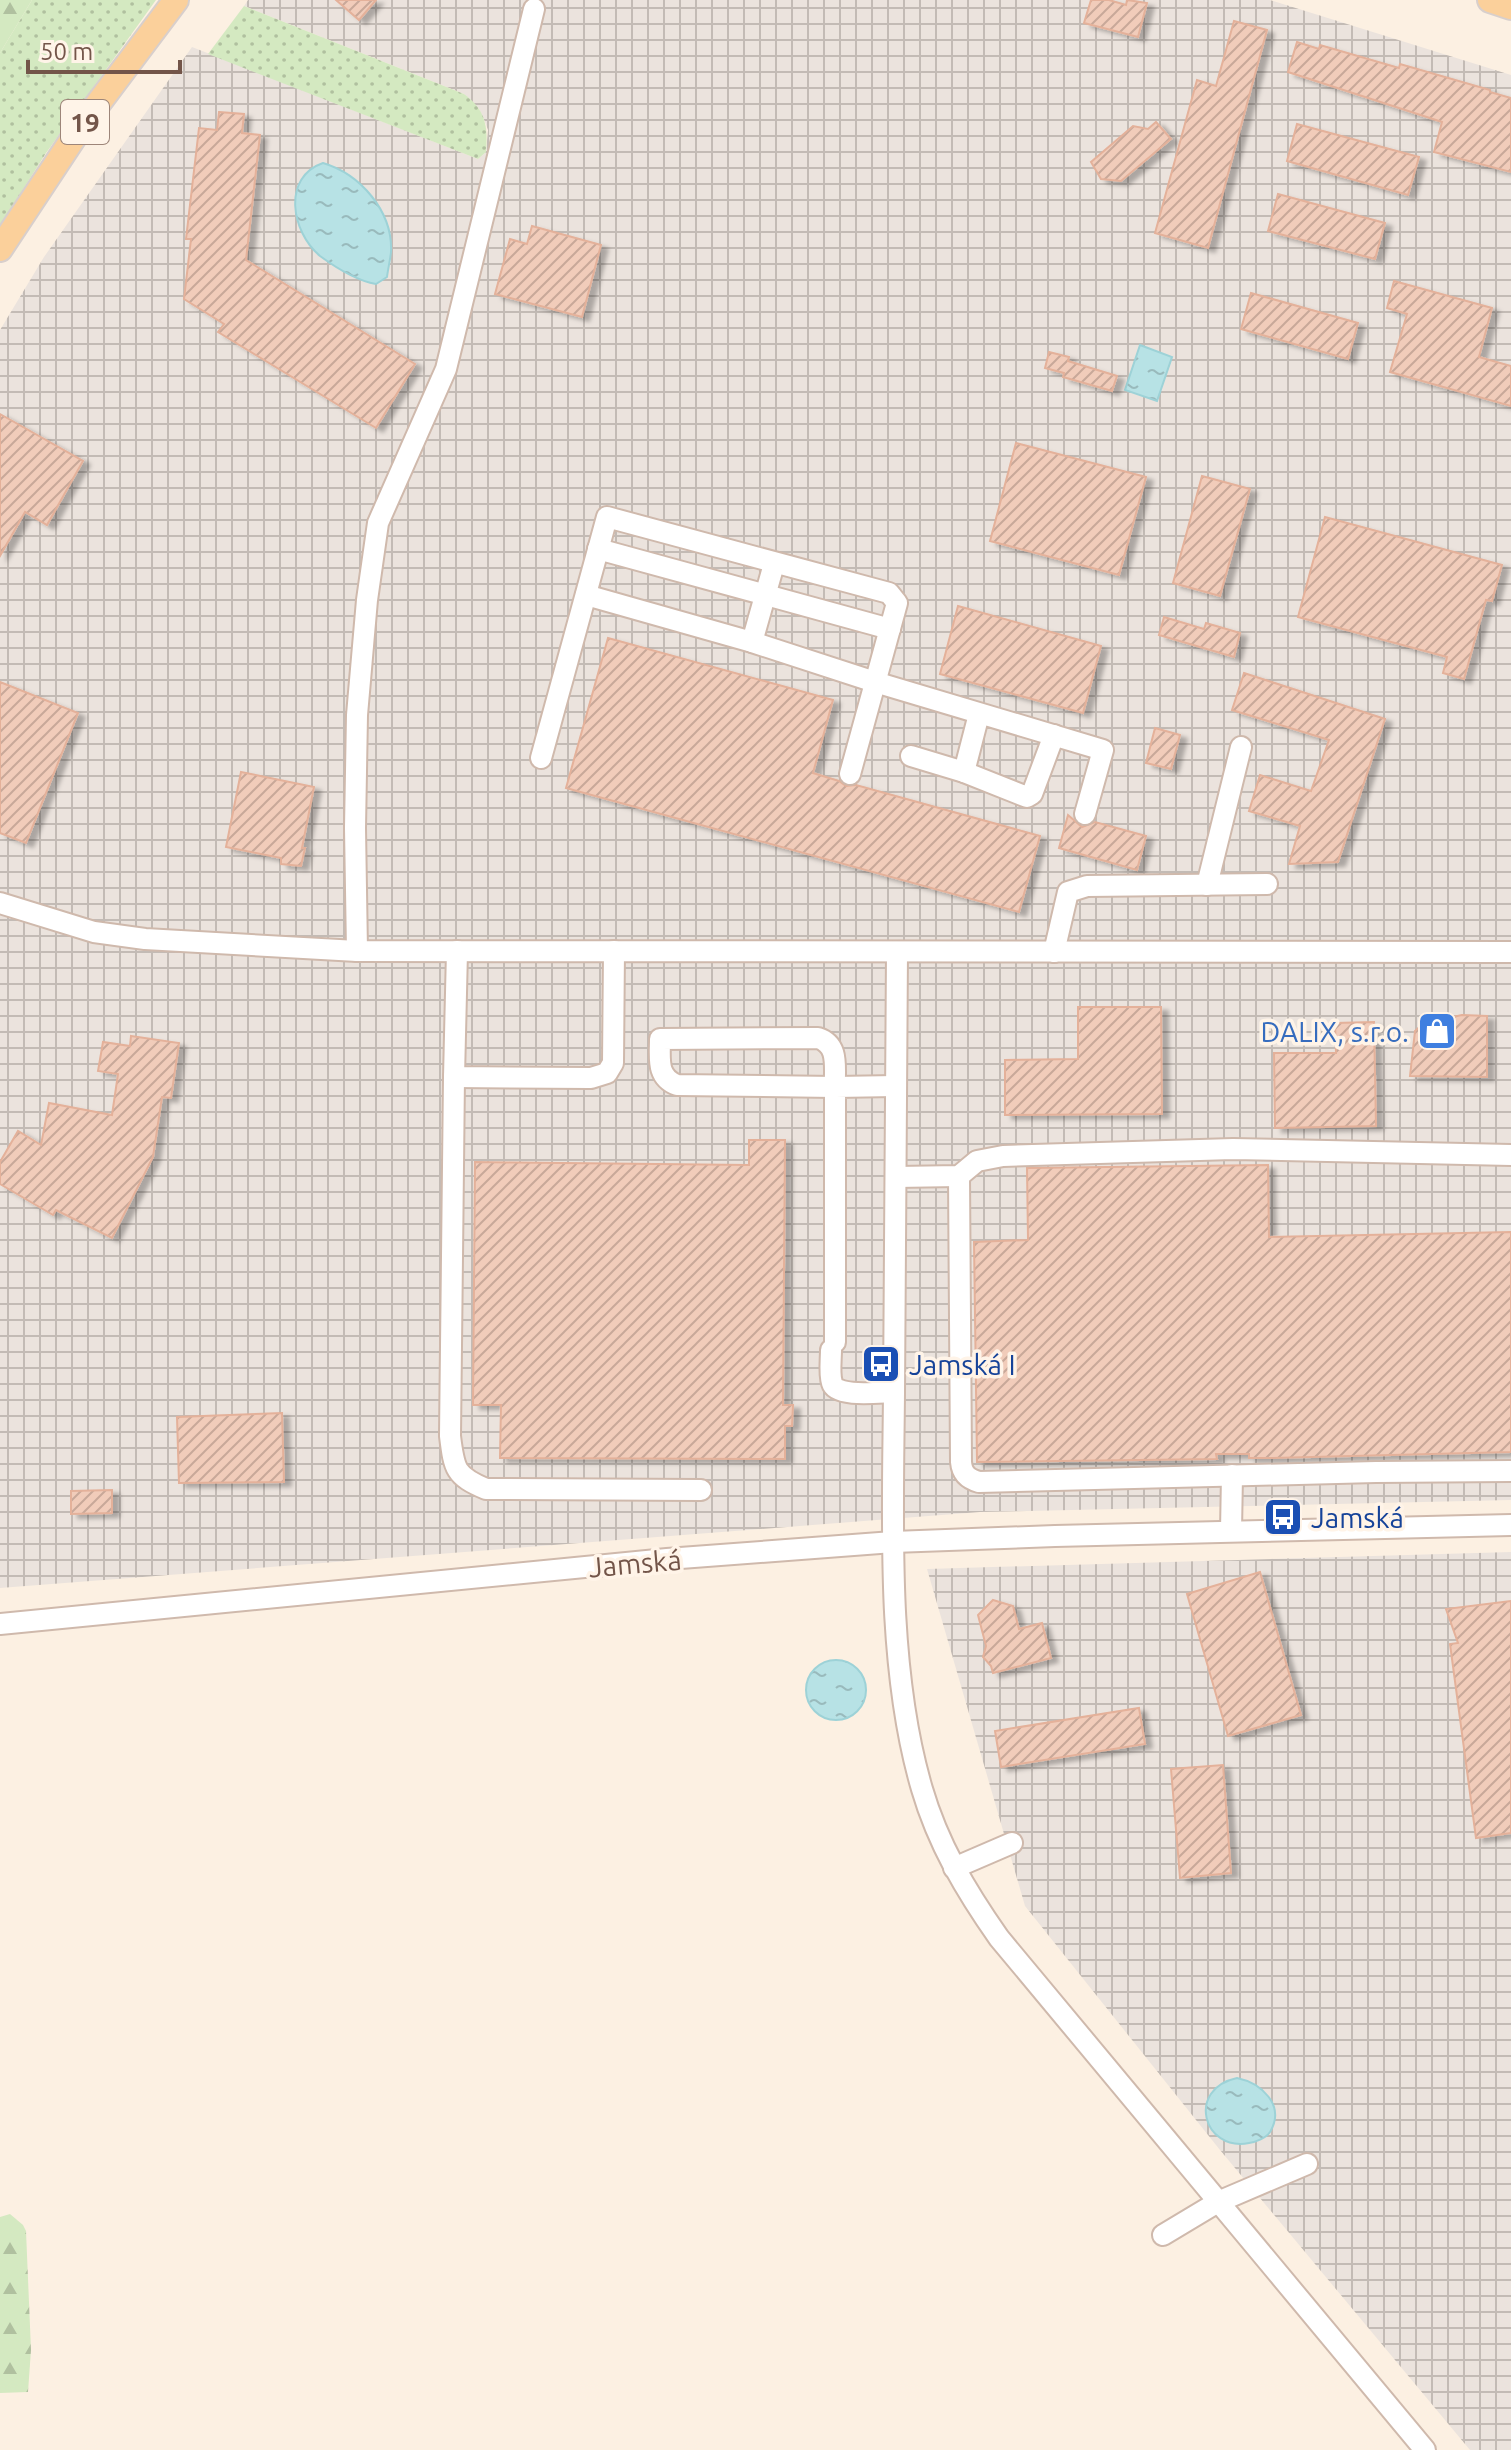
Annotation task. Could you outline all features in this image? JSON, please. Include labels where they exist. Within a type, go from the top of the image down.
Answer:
[{"type":"main road","name":"19","points":[[0,249],[91,113],[176,0]]},
{"type":"main road","points":[[1490,0],[1511,7]]},
{"type":"street","points":[[357,951],[357,715],[367,600],[378,523],[446,369],[534,9]]},
{"type":"street","points":[[541,758],[607,517],[889,593],[897,603],[850,774]]},
{"type":"street","points":[[598,549],[890,629]]},
{"type":"street","points":[[752,642],[774,564]]},
{"type":"street","points":[[586,595],[752,642],[1103,750],[1085,814]]},
{"type":"street","points":[[964,772],[979,714]]},
{"type":"street","points":[[911,756],[964,772],[1027,797],[1032,794],[1054,735]]},
{"type":"street","points":[[1207,885],[1241,747]]},
{"type":"street","points":[[1054,952],[1068,892],[1087,886],[1267,884]]},
{"type":"street","points":[[0,903],[94,932],[145,939],[357,951],[1511,952]]},
{"type":"street","points":[[457,951],[450,1436],[454,1466],[465,1480],[486,1489],[701,1490]]},
{"type":"street","points":[[454,1077],[591,1078],[607,1073],[614,1054],[614,951]]},
{"type":"street","points":[[897,952],[893,1542],[903,1699],[921,1788],[954,1868],[999,1938],[1425,2450]]},
{"type":"street","points":[[894,1392],[845,1393],[832,1383],[835,1087],[833,1049],[818,1038],[660,1039],[662,1073],[677,1085],[835,1087],[896,1086]]},
{"type":"street","points":[[896,1177],[959,1176],[985,1158],[1018,1155],[1233,1149],[1511,1155]]},
{"type":"street","points":[[959,1176],[961,1462],[965,1475],[979,1482],[1511,1471]]},
{"type":"street","points":[[1231,1531],[1232,1475]]},
{"type":"street","name":"Jamská","points":[[0,1624],[667,1559],[893,1542],[1511,1525]]},
{"type":"street","points":[[954,1868],[1012,1843]]},
{"type":"street","points":[[1163,2235],[1218,2202],[1307,2164]]},
{"type":"shaded area","points":[[248,0],[1270,0],[1511,75],[1511,1500],[980,1512],[0,1588],[0,330],[44,257],[192,47],[478,159],[486,152],[488,130],[485,122],[479,109],[464,94],[244,6]]},
{"type":"shaded area","points":[[1511,1552],[1511,2450],[1470,2450],[1220,2150],[1025,1906],[927,1569]]},
{"type":"green space","points":[[0,0],[32,0],[0,53]]},
{"type":"green space","points":[[32,0],[156,0],[46,153],[0,226],[0,53]]},
{"type":"green space","points":[[244,6],[464,94],[477,106],[484,120],[486,152],[478,159],[208,54]]},
{"type":"green space","points":[[10,2214],[26,2231],[31,2350],[28,2392],[0,2393],[0,2217]]},
{"type":"water","points":[[323,163],[337,168],[361,185],[372,196],[386,222],[391,252],[387,277],[376,284],[354,277],[320,256],[302,233],[297,220],[296,192],[310,170]]},
{"type":"water","points":[[1140,345],[1172,357],[1157,401],[1125,390]]},
{"type":"water","points":[[836,1660],[848,1662],[857,1669],[864,1678],[864,1702],[857,1711],[848,1718],[836,1720],[824,1718],[815,1711],[808,1702],[806,1690],[808,1678],[815,1669],[824,1662]]},
{"type":"water","points":[[1237,2078],[1262,2090],[1273,2104],[1275,2113],[1270,2132],[1252,2142],[1233,2143],[1221,2138],[1207,2118],[1206,2106],[1211,2094],[1221,2084]]},
{"type":"building","points":[[336,0],[376,0],[359,20]]},
{"type":"building","points":[[1091,0],[1109,0],[1126,5],[1127,0],[1147,3],[1138,37],[1084,23]]},
{"type":"building","points":[[1234,21],[1267,30],[1208,248],[1155,233],[1197,80],[1216,86]]},
{"type":"building","points":[[1297,42],[1319,49],[1320,45],[1399,68],[1400,64],[1511,98],[1511,172],[1434,152],[1442,122],[1288,72]]},
{"type":"building","points":[[219,112],[244,114],[242,133],[260,135],[246,260],[415,364],[376,428],[218,332],[224,324],[184,299],[191,239],[186,239],[199,128],[217,130]]},
{"type":"building","points":[[1156,122],[1171,139],[1121,181],[1101,179],[1091,162],[1133,126],[1148,129]]},
{"type":"building","points":[[1297,124],[1419,157],[1408,195],[1287,161]]},
{"type":"building","points":[[1278,194],[1385,223],[1375,259],[1268,231]]},
{"type":"building","points":[[532,226],[601,245],[582,317],[495,294],[510,239],[527,244]]},
{"type":"building","points":[[1394,281],[1492,308],[1479,357],[1511,366],[1511,406],[1390,372],[1407,314],[1387,308]]},
{"type":"building","points":[[1251,293],[1358,323],[1348,359],[1241,329]]},
{"type":"building","points":[[1049,352],[1117,376],[1112,391],[1063,377],[1064,373],[1045,368]]},
{"type":"building","points":[[0,414],[83,461],[47,525],[25,512],[0,556]]},
{"type":"building","points":[[1016,443],[1146,477],[1119,575],[990,541]]},
{"type":"building","points":[[1202,476],[1250,489],[1220,596],[1173,583]]},
{"type":"building","points":[[1325,517],[1502,565],[1492,601],[1486,600],[1464,679],[1443,673],[1447,657],[1298,617]]},
{"type":"building","points":[[958,606],[1101,646],[1083,713],[940,674]]},
{"type":"building","points":[[1164,617],[1204,629],[1206,623],[1240,633],[1234,657],[1159,635]]},
{"type":"building","points":[[608,638],[833,700],[813,773],[846,786],[856,785],[1040,836],[1019,912],[566,788]]},
{"type":"building","points":[[1244,673],[1385,719],[1338,862],[1289,864],[1300,826],[1249,811],[1260,775],[1311,791],[1329,740],[1232,710]]},
{"type":"building","points":[[0,682],[78,713],[26,843],[0,833]]},
{"type":"building","points":[[1155,728],[1180,735],[1171,769],[1146,763]]},
{"type":"building","points":[[241,772],[314,787],[301,866],[281,864],[281,858],[226,847]]},
{"type":"building","points":[[1068,815],[1082,827],[1095,822],[1146,836],[1137,870],[1059,848]]},
{"type":"building","points":[[1078,1007],[1161,1007],[1162,1114],[1005,1115],[1005,1060],[1078,1059]]},
{"type":"building","points":[[1462,1015],[1487,1016],[1487,1077],[1410,1076],[1415,1031],[1424,1023]]},
{"type":"building","points":[[1374,1022],[1376,1126],[1275,1128],[1274,1053],[1336,1053],[1335,1023]]},
{"type":"building","points":[[131,1036],[179,1043],[171,1098],[162,1097],[153,1157],[112,1238],[56,1210],[53,1215],[0,1184],[0,1162],[18,1131],[41,1145],[49,1103],[112,1115],[118,1074],[98,1071],[103,1042],[130,1046]]},
{"type":"building","points":[[749,1140],[785,1140],[783,1405],[793,1405],[792,1426],[785,1426],[785,1459],[500,1458],[501,1405],[473,1405],[475,1162],[749,1165]]},
{"type":"building","points":[[1268,1165],[1269,1237],[1511,1232],[1511,1452],[1272,1458],[1216,1454],[1217,1459],[977,1462],[974,1242],[1028,1240],[1027,1168]]},
{"type":"building","points":[[282,1413],[284,1482],[179,1483],[177,1417]]},
{"type":"building","points":[[112,1490],[112,1513],[71,1514],[71,1491]]},
{"type":"building","points":[[1260,1572],[1301,1715],[1228,1736],[1187,1594]]},
{"type":"building","points":[[993,1600],[1013,1606],[1019,1629],[1042,1623],[1051,1658],[993,1673],[983,1657],[986,1646],[978,1615]]},
{"type":"building","points":[[1511,1601],[1511,1833],[1476,1838],[1450,1644],[1458,1643],[1446,1609]]},
{"type":"building","points":[[1139,1708],[1145,1744],[1001,1767],[995,1731]]},
{"type":"building","points":[[1223,1765],[1231,1873],[1180,1878],[1171,1769]]},
{"type":"place","name":"DALIX, s.r.o.","points":[[1437,1031]]},
{"type":"place","name":"Jamská I","points":[[881,1364]]},
{"type":"place","name":"Jamská","points":[[1283,1517]]}]
